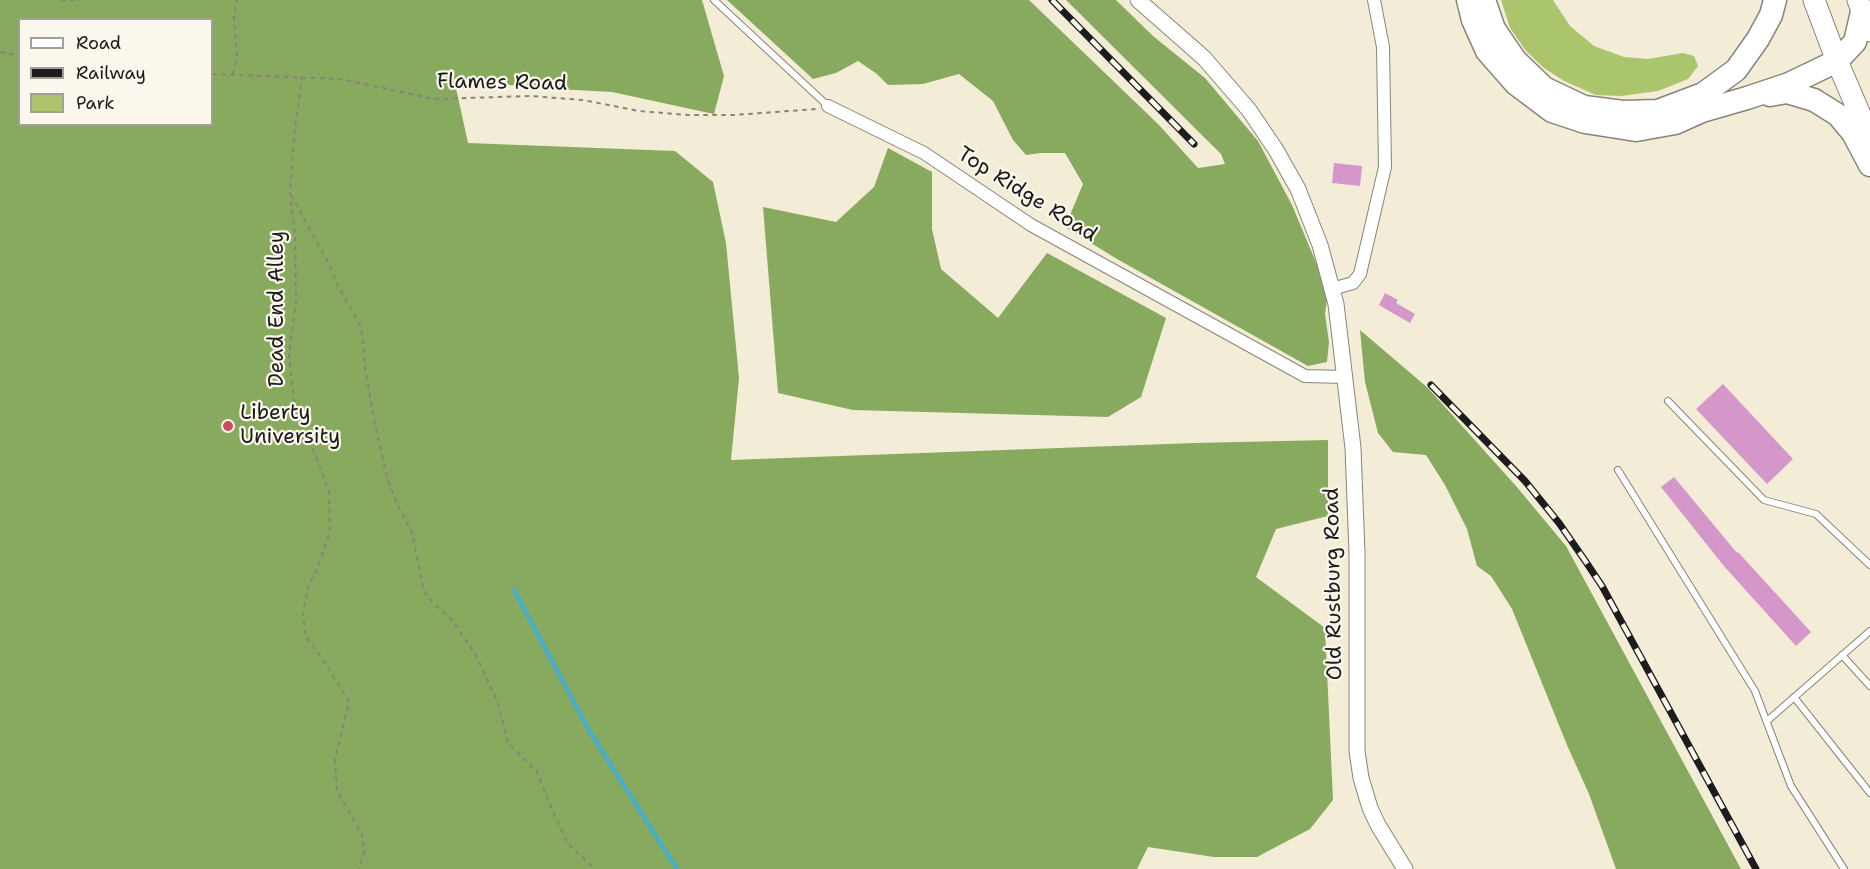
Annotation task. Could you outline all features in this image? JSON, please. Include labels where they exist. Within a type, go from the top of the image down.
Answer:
[{"type":"highway","points":[[1468,0],[1473,20],[1487,51],[1516,84],[1552,111],[1585,122],[1636,130],[1675,123],[1702,111],[1789,84],[1837,61],[1855,42],[1863,14]]},
{"type":"highway","points":[[1484,0],[1494,28],[1515,60],[1544,88],[1584,107],[1623,112],[1658,111],[1703,94],[1736,70],[1758,39],[1771,15],[1775,0]]},
{"type":"highway","points":[[1814,0],[1870,138]]},
{"type":"highway","points":[[1747,98],[1787,92],[1814,100],[1838,115],[1853,133],[1870,165]]},
{"type":"street","name":"Old Rustburg Road","points":[[1138,0],[1204,58],[1249,110],[1276,150],[1298,189],[1320,245],[1332,289],[1346,377],[1357,515],[1357,751],[1361,778],[1370,808],[1405,869]]},
{"type":"street","points":[[1332,289],[1353,283],[1360,274],[1385,167],[1383,47],[1374,0]]},
{"type":"street","name":"Top Ridge Road","points":[[828,106],[924,153],[1032,225],[1305,376],[1346,377]]},
{"type":"lane","name":"Top Ridge Road","points":[[714,0],[828,106]]},
{"type":"lane","points":[[1668,400],[1764,500],[1816,514],[1870,565]]},
{"type":"lane","points":[[1618,470],[1755,691],[1791,786],[1844,869]]},
{"type":"lane","points":[[1767,721],[1870,631]]},
{"type":"lane","points":[[1842,655],[1870,686]]},
{"type":"lane","points":[[1794,697],[1870,793]]},
{"type":"path","points":[[62,0],[80,0]]},
{"type":"path","points":[[233,74],[237,56],[234,17],[237,0]]},
{"type":"path","points":[[0,52],[18,56]]},
{"type":"path","name":"Flames Road","points":[[213,74],[341,78],[434,99],[530,96],[583,100],[639,111],[687,115],[776,112],[828,106]]},
{"type":"path","name":"Dead End Alley","points":[[302,76],[294,136],[290,193],[295,233],[296,301],[289,356],[295,409],[329,492],[330,531],[318,567],[308,587],[303,614],[305,635],[349,702],[335,760],[337,791],[362,834],[364,852],[359,869]]},
{"type":"path","points":[[290,193],[360,325],[372,409],[386,473],[394,497],[412,533],[424,591],[432,602],[452,620],[475,654],[498,703],[508,743],[537,772],[569,845],[595,869]]},
{"type":"green space","points":[[0,0],[702,0],[724,76],[714,114],[612,92],[538,88],[454,79],[468,143],[675,151],[713,182],[726,243],[739,378],[731,460],[1328,440],[1328,516],[1276,529],[1256,577],[1325,628],[1333,800],[1310,829],[1257,857],[1214,857],[1148,847],[1137,869],[0,869]]},
{"type":"green space","points":[[727,0],[1029,0],[1159,125],[1198,168],[1225,164],[1221,154],[1066,0],[1116,0],[1153,36],[1205,78],[1258,141],[1292,205],[1320,272],[1327,299],[1325,314],[1329,342],[1327,362],[1308,366],[1117,259],[1065,227],[1083,184],[1065,153],[1026,155],[1013,140],[993,101],[959,74],[923,84],[888,85],[858,61],[836,73],[813,79]]},
{"type":"green space","points":[[1501,0],[1553,0],[1570,26],[1594,46],[1624,57],[1648,59],[1683,53],[1694,56],[1698,66],[1688,79],[1658,91],[1621,96],[1596,95],[1564,81],[1544,68],[1526,51],[1510,28]]},
{"type":"green space","points":[[888,148],[932,172],[932,229],[941,269],[998,318],[1047,253],[1166,318],[1141,397],[1108,417],[853,410],[778,393],[763,207],[836,222],[874,187]]},
{"type":"green space","points":[[1360,330],[1428,388],[1516,486],[1566,546],[1741,869],[1616,869],[1589,794],[1512,609],[1491,576],[1477,566],[1467,529],[1445,485],[1426,455],[1393,452],[1378,433],[1365,382]]},
{"type":"building","points":[[1334,163],[1362,166],[1360,186],[1332,183]]},
{"type":"building","points":[[1385,293],[1398,300],[1396,303],[1415,314],[1410,323],[1379,305]]},
{"type":"building","points":[[1723,384],[1793,459],[1767,484],[1696,409]]},
{"type":"building","points":[[1674,477],[1737,553],[1811,632],[1796,646],[1723,565],[1661,487]]},
{"type":"waterway","points":[[514,590],[590,732],[677,869]]},
{"type":"railway","points":[[1052,0],[1194,144]]},
{"type":"railway","points":[[1431,385],[1525,481],[1559,523],[1586,562],[1602,586],[1756,869]]},
{"type":"place","name":"Liberty University","points":[[228,426]]}]
